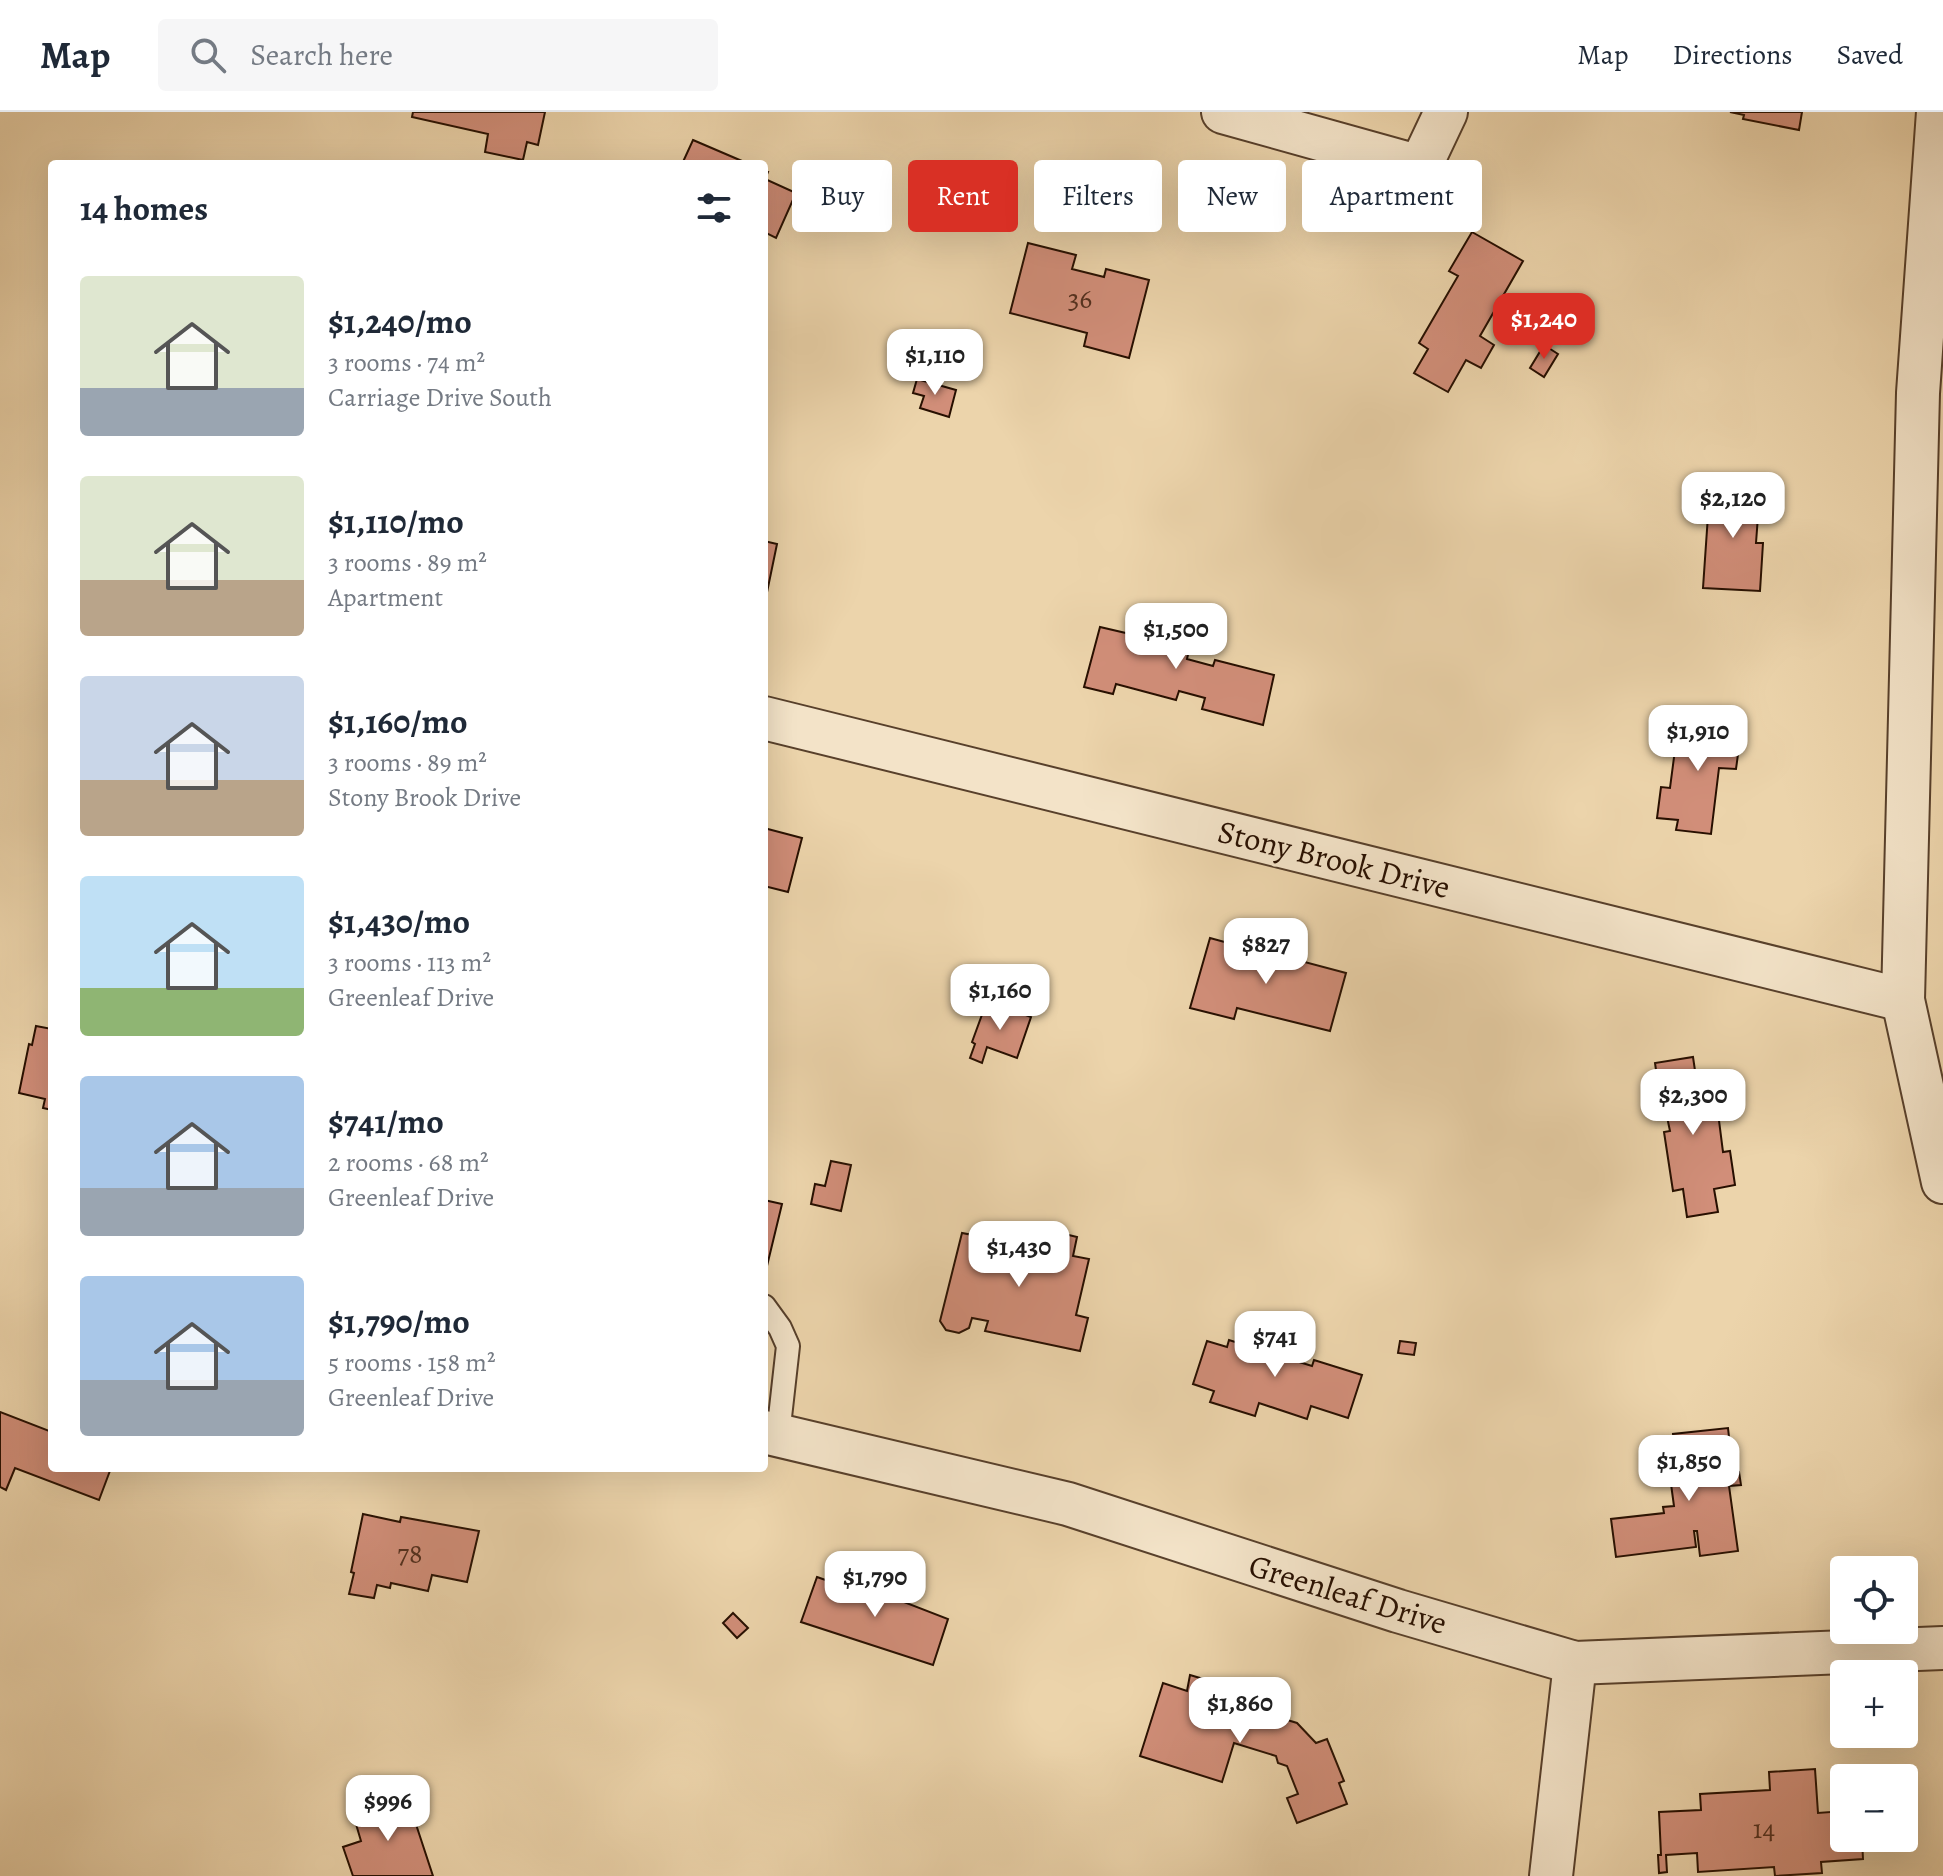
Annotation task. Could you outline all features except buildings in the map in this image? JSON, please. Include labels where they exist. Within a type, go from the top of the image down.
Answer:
[{"type":"street","points":[[1223,112],[1420,167],[1446,112]]},
{"type":"street","points":[[1938,112],[1918,393],[1903,1000],[1943,1182]]},
{"type":"street","name":"Stony Brook Drive","points":[[768,719],[1903,1000]]},
{"type":"street","name":"Greenleaf Drive","points":[[771,1434],[1068,1504],[1398,1611],[1575,1663],[1943,1648]]},
{"type":"street","points":[[1551,1876],[1575,1663]]},
{"type":"lane","points":[[768,1312],[788,1346],[771,1434]]}]
